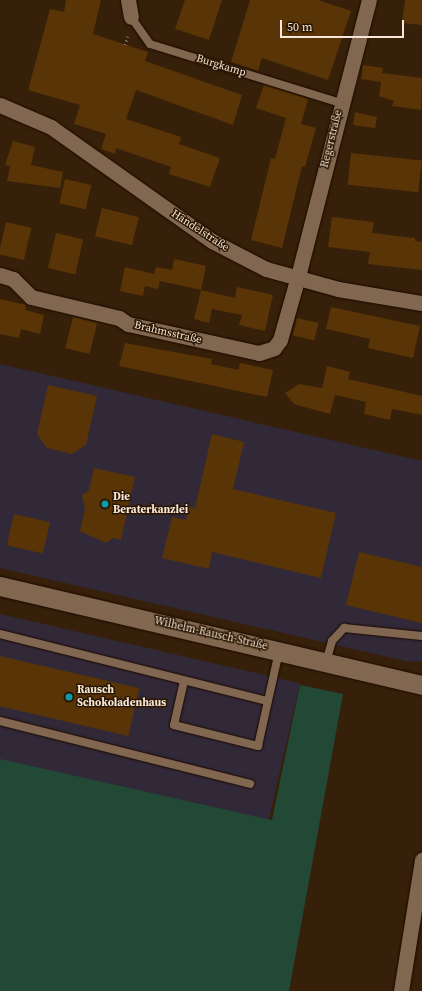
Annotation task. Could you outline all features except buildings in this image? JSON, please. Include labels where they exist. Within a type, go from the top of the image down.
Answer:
[{"type":"street","name":"Burgkamp","points":[[128,0],[131,17]]},
{"type":"street","name":"Regerstraße","points":[[297,280],[341,103],[369,0]]},
{"type":"street","name":"Händelstraße","points":[[0,105],[51,127],[212,241],[266,269],[297,280],[422,303]]},
{"type":"street","name":"Brahmsstraße","points":[[0,275],[13,278],[31,297],[259,353],[274,348],[280,340],[297,280]]},
{"type":"street","name":"Wilhelm-Rausch-Straße","points":[[0,586],[280,650],[422,685]]},
{"type":"street","points":[[401,991],[422,860]]},
{"type":"lane","name":"Burgkamp","points":[[131,17],[150,44],[341,103]]},
{"type":"lane","points":[[326,662],[332,641],[344,628],[422,636]]},
{"type":"lane","points":[[0,634],[267,701]]},
{"type":"lane","points":[[184,681],[174,725],[258,746],[267,701],[280,650]]},
{"type":"lane","points":[[0,721],[250,784]]},
{"type":"shaded area","points":[[0,364],[422,461],[422,661],[410,662],[0,568]]},
{"type":"shaded area","points":[[0,614],[300,683],[267,825],[0,763]]},
{"type":"green space","points":[[300,685],[343,694],[289,991],[0,991],[0,759],[272,820]]},
{"type":"place","name":"Die Beraterkanzlei","points":[[105,504]]},
{"type":"place","name":"Rausch Schokoladenhaus","points":[[69,697]]}]
